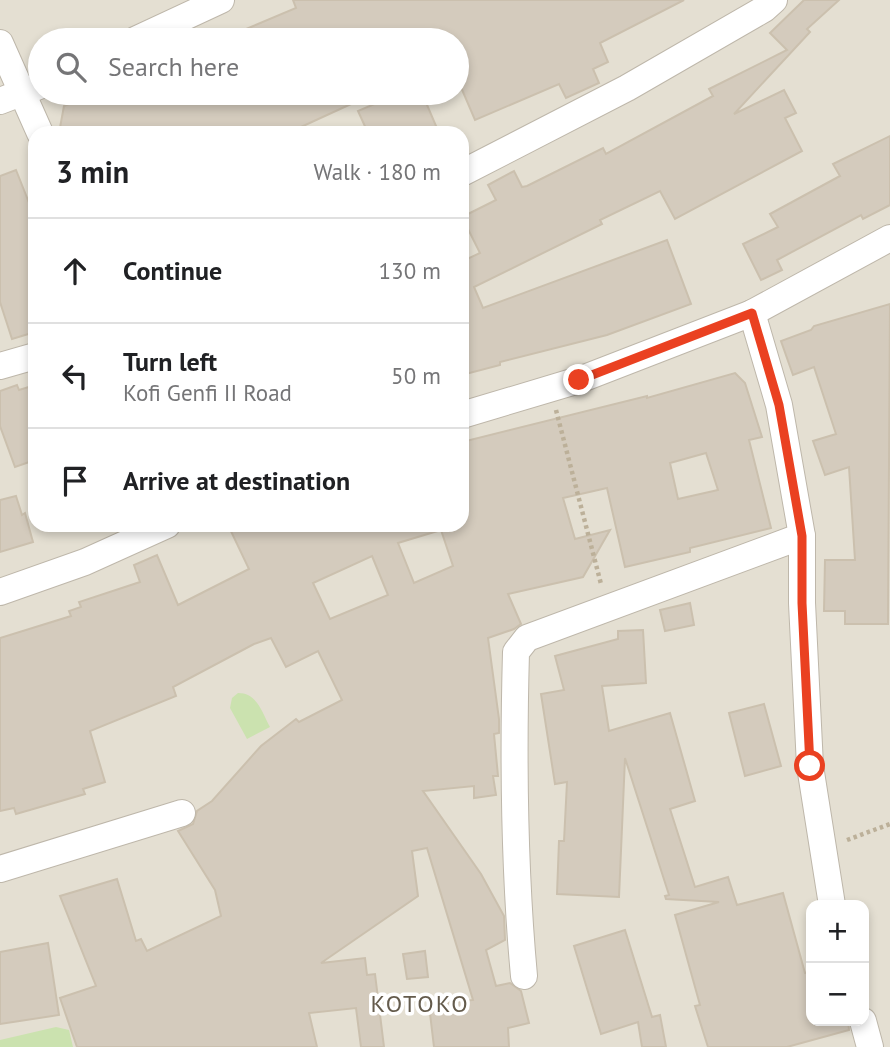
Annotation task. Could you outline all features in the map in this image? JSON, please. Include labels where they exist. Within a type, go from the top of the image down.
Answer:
[{"type":"street","points":[[161,28],[221,0]]},
{"type":"street","points":[[469,169],[627,88],[764,9],[774,0]]},
{"type":"street","points":[[0,43],[37,126]]},
{"type":"street","points":[[469,413],[579,380],[752,313],[890,238]]},
{"type":"street","points":[[752,313],[779,405],[802,536],[802,603],[810,766],[831,900]]},
{"type":"street","points":[[0,366],[28,358]]},
{"type":"street","points":[[0,592],[85,562],[151,532]]},
{"type":"street","points":[[524,976],[517,894],[513,760],[516,652],[527,638],[802,536]]},
{"type":"street","points":[[0,869],[182,813]]},
{"type":"street","points":[[864,1026],[870,1047]]},
{"type":"path","points":[[551,388],[607,609]]},
{"type":"path","points":[[823,849],[890,824]]},
{"type":"shaded area","points":[[0,0],[890,0],[890,1047],[0,1047]]},
{"type":"green space","points":[[238,693],[254,700],[270,727],[247,739],[230,708],[232,698]]},
{"type":"green space","points":[[56,1027],[69,1030],[73,1047],[0,1047],[0,1040]]},
{"type":"building","points":[[293,0],[684,0],[600,43],[608,62],[593,69],[599,83],[566,98],[559,84],[475,120],[469,105],[469,28],[248,28],[296,8]]},
{"type":"building","points":[[804,0],[839,0],[807,29],[810,32],[734,114],[784,90],[796,113],[785,118],[802,151],[675,219],[660,191],[600,220],[602,224],[474,287],[483,308],[667,240],[691,304],[607,335],[500,362],[500,365],[469,373],[469,258],[480,253],[469,231],[469,214],[496,200],[488,185],[514,171],[522,187],[527,186],[603,148],[606,154],[713,96],[709,89],[787,50],[770,33]]},
{"type":"building","points":[[349,105],[303,126],[60,126],[64,106]]},
{"type":"building","points":[[372,105],[427,105],[436,126],[365,126],[358,111]]},
{"type":"building","points":[[890,136],[890,205],[863,219],[861,215],[777,260],[782,270],[761,280],[743,244],[778,227],[770,214],[840,176],[833,164]]},
{"type":"building","points":[[16,170],[28,200],[28,334],[12,339],[0,302],[0,176]]},
{"type":"building","points":[[890,304],[888,624],[845,624],[845,611],[824,611],[825,560],[855,560],[849,467],[825,475],[813,441],[836,434],[814,367],[793,375],[781,341],[811,330],[814,326]]},
{"type":"building","points":[[735,373],[745,383],[762,437],[749,440],[771,528],[690,548],[690,552],[625,567],[607,488],[563,498],[575,539],[610,530],[583,577],[508,594],[521,624],[488,638],[499,719],[499,733],[494,734],[498,776],[493,776],[496,795],[474,798],[474,786],[423,791],[481,874],[504,916],[505,940],[486,950],[496,986],[510,983],[521,991],[529,1023],[508,1028],[509,1047],[434,1047],[429,1005],[473,1000],[427,848],[412,851],[418,896],[321,963],[365,958],[367,975],[375,974],[384,1047],[361,1047],[356,1008],[309,1013],[317,1047],[77,1047],[60,998],[96,986],[60,896],[117,879],[136,941],[141,939],[147,951],[221,916],[215,890],[178,831],[193,824],[197,811],[212,801],[261,746],[296,719],[299,722],[342,700],[318,651],[286,667],[271,638],[254,644],[173,687],[176,696],[90,731],[105,782],[83,789],[85,794],[16,814],[14,808],[0,811],[0,638],[71,616],[69,611],[81,607],[79,602],[140,582],[134,565],[157,555],[178,605],[249,569],[231,532],[434,532],[398,543],[414,583],[453,566],[442,532],[469,532],[469,440]],"holes":[[[706,453],[718,490],[678,499],[670,463]],[[372,556],[388,595],[330,619],[313,583]]]},
{"type":"building","points":[[17,385],[19,390],[28,387],[28,462],[15,467],[0,426],[0,391]]},
{"type":"building","points":[[16,496],[22,515],[25,513],[28,532],[33,542],[0,552],[0,500]]},
{"type":"building","points":[[690,603],[694,625],[665,631],[660,610]]},
{"type":"building","points":[[643,630],[646,683],[602,686],[609,731],[670,713],[695,801],[670,809],[695,887],[728,877],[737,905],[783,893],[806,973],[806,1026],[849,1026],[849,1030],[787,1047],[708,1047],[695,1006],[700,1005],[675,915],[719,902],[666,899],[665,896],[669,895],[625,758],[619,897],[557,894],[559,841],[564,841],[567,782],[555,784],[541,694],[564,690],[555,656],[618,639],[618,631]]},
{"type":"building","points":[[764,704],[781,766],[745,776],[729,713]]},
{"type":"building","points":[[625,930],[652,1017],[660,1015],[666,1047],[642,1047],[638,1022],[601,1034],[574,946]]},
{"type":"building","points":[[48,943],[59,1015],[0,1024],[0,952]]},
{"type":"building","points":[[425,951],[428,977],[407,979],[403,954]]},
{"type":"district","name":"KOTOKO","points":[[420,1003]]},
{"type":"route","points":[[579,380],[752,313],[779,405],[802,536],[802,603],[810,766]]}]
